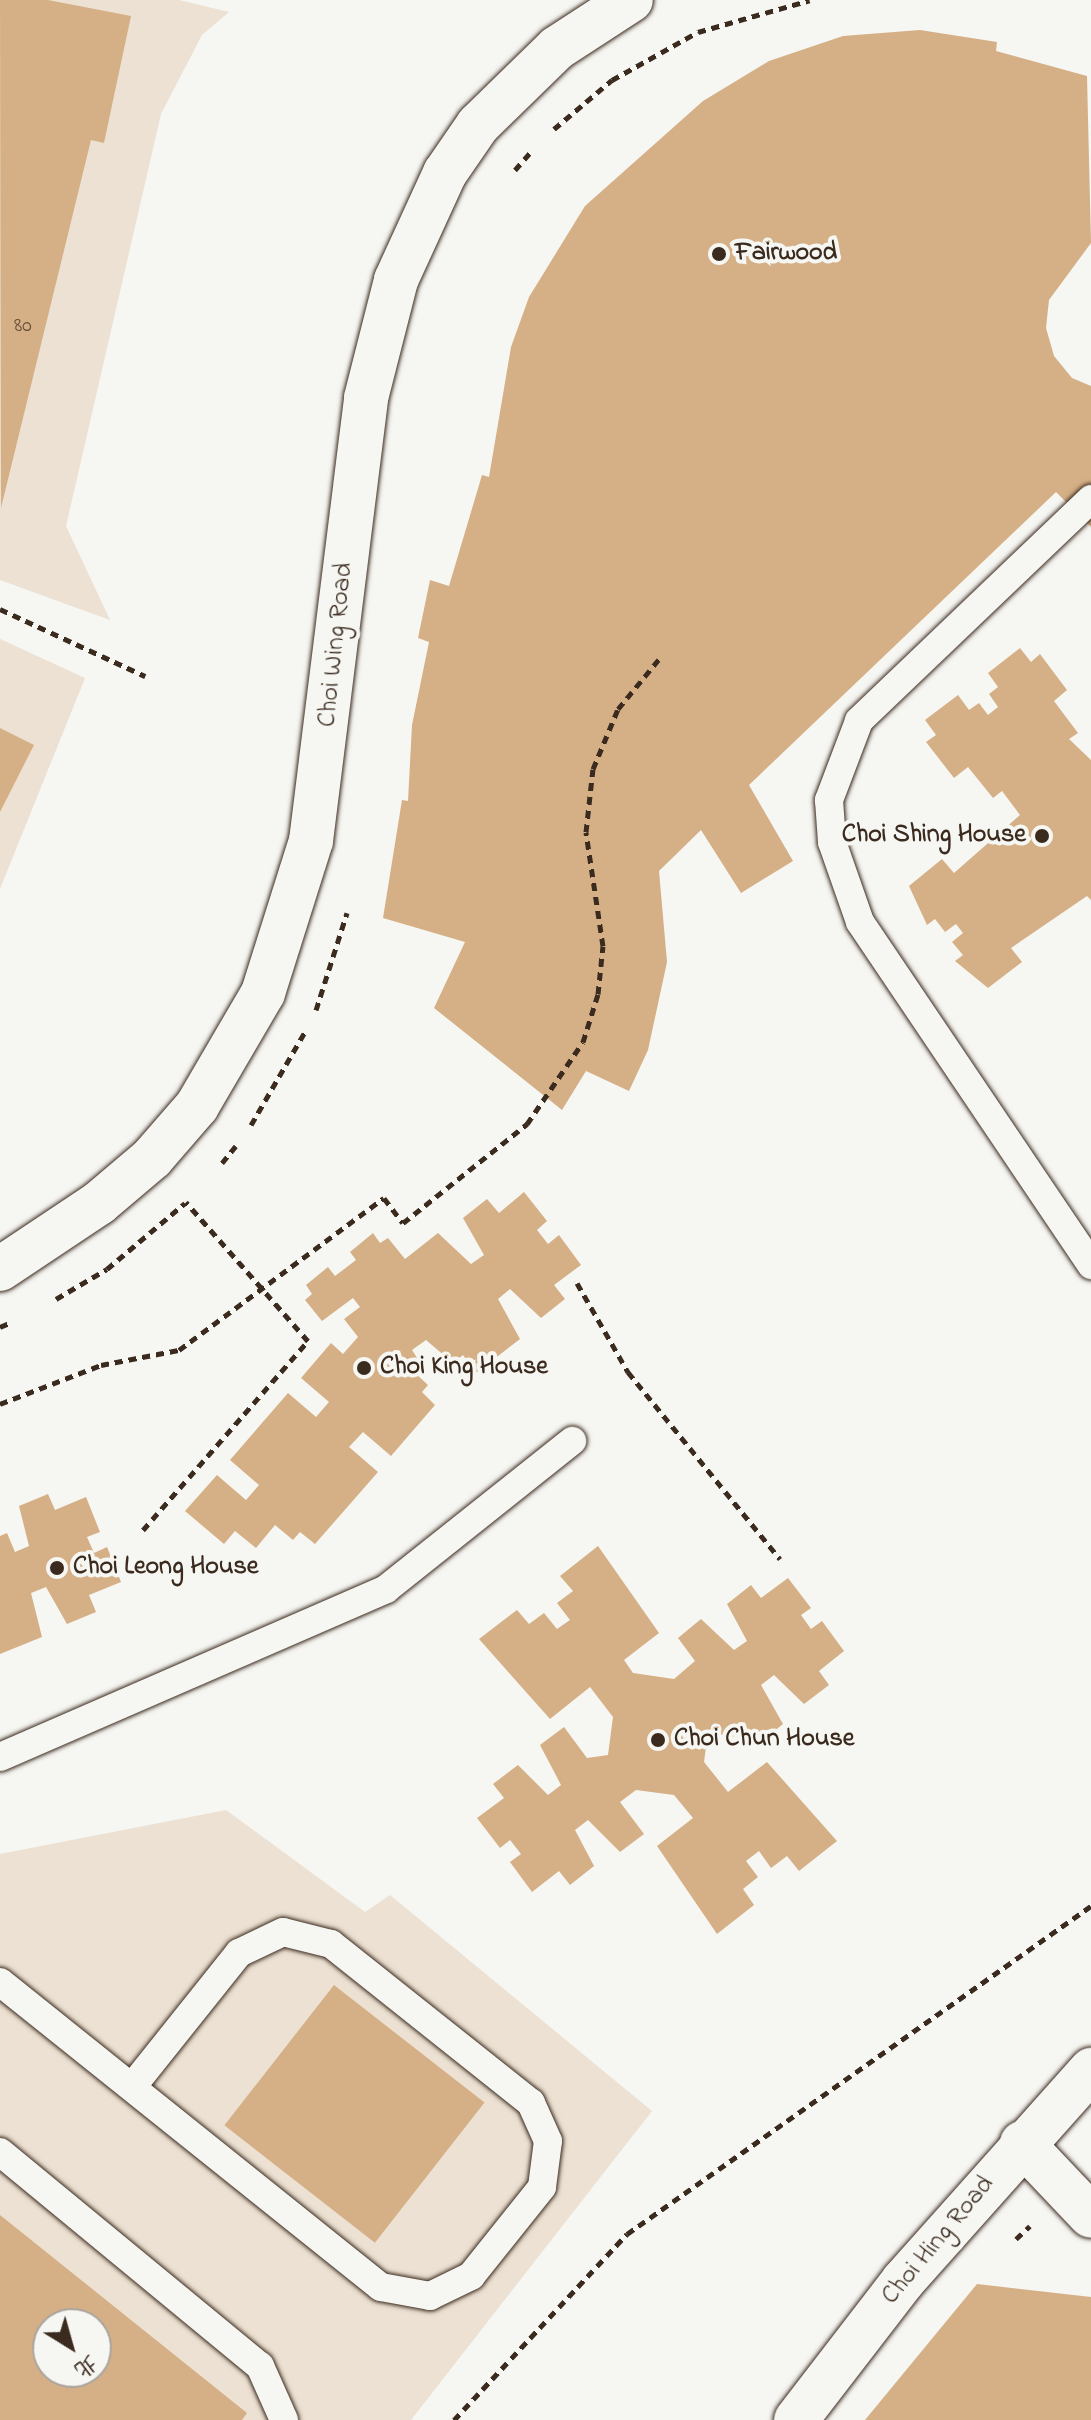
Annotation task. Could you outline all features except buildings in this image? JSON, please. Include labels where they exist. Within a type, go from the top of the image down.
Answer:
[{"type":"street","name":"Choi Wing Road","points":[[0,1269],[99,1203],[152,1158],[197,1106],[263,993],[311,841],[359,439],[396,280],[445,173],[478,125],[557,48],[631,0]]},
{"type":"street","name":"Choi Hing Road","points":[[796,2420],[1022,2143],[1091,2070]]},
{"type":"street","points":[[1022,2143],[1091,2216]]},
{"type":"lane","points":[[1091,499],[859,721],[829,800],[832,842],[860,922],[1091,1265]]},
{"type":"lane","points":[[0,1757],[386,1589],[572,1441]]},
{"type":"lane","points":[[0,1982],[381,2287],[430,2296],[471,2276],[542,2187],[548,2141],[531,2103],[331,1944],[283,1932],[239,1953],[132,2087]]},
{"type":"lane","points":[[0,2152],[260,2366],[284,2420]]},
{"type":"path","points":[[0,609],[145,676]]},
{"type":"path","points":[[0,1404],[101,1365],[153,1361],[179,1350],[267,1288],[384,1198],[403,1223],[527,1124],[559,1086],[598,994],[603,946],[586,832],[593,769],[618,709],[659,659]]},
{"type":"path","points":[[143,1530],[308,1341],[267,1288],[186,1202]]},
{"type":"path","points":[[577,1283],[628,1372],[780,1559]]},
{"type":"path","points":[[454,2420],[627,2234],[1091,1906]]},
{"type":"shaded area","points":[[0,0],[179,0],[229,12],[202,35],[161,114],[66,526],[110,620],[0,580]]},
{"type":"shaded area","points":[[0,639],[85,678],[0,889]]},
{"type":"shaded area","points":[[226,1810],[365,1912],[390,1895],[652,2111],[411,2420],[0,2420],[0,1854]]},
{"type":"place","name":"Fairwood","points":[[719,254]]},
{"type":"place","name":"Choi Shing House","points":[[1042,836]]},
{"type":"place","name":"Choi King House","points":[[364,1368]]},
{"type":"place","name":"Choi Leong House","points":[[57,1568]]},
{"type":"place","name":"Choi Chun House","points":[[658,1740]]}]
